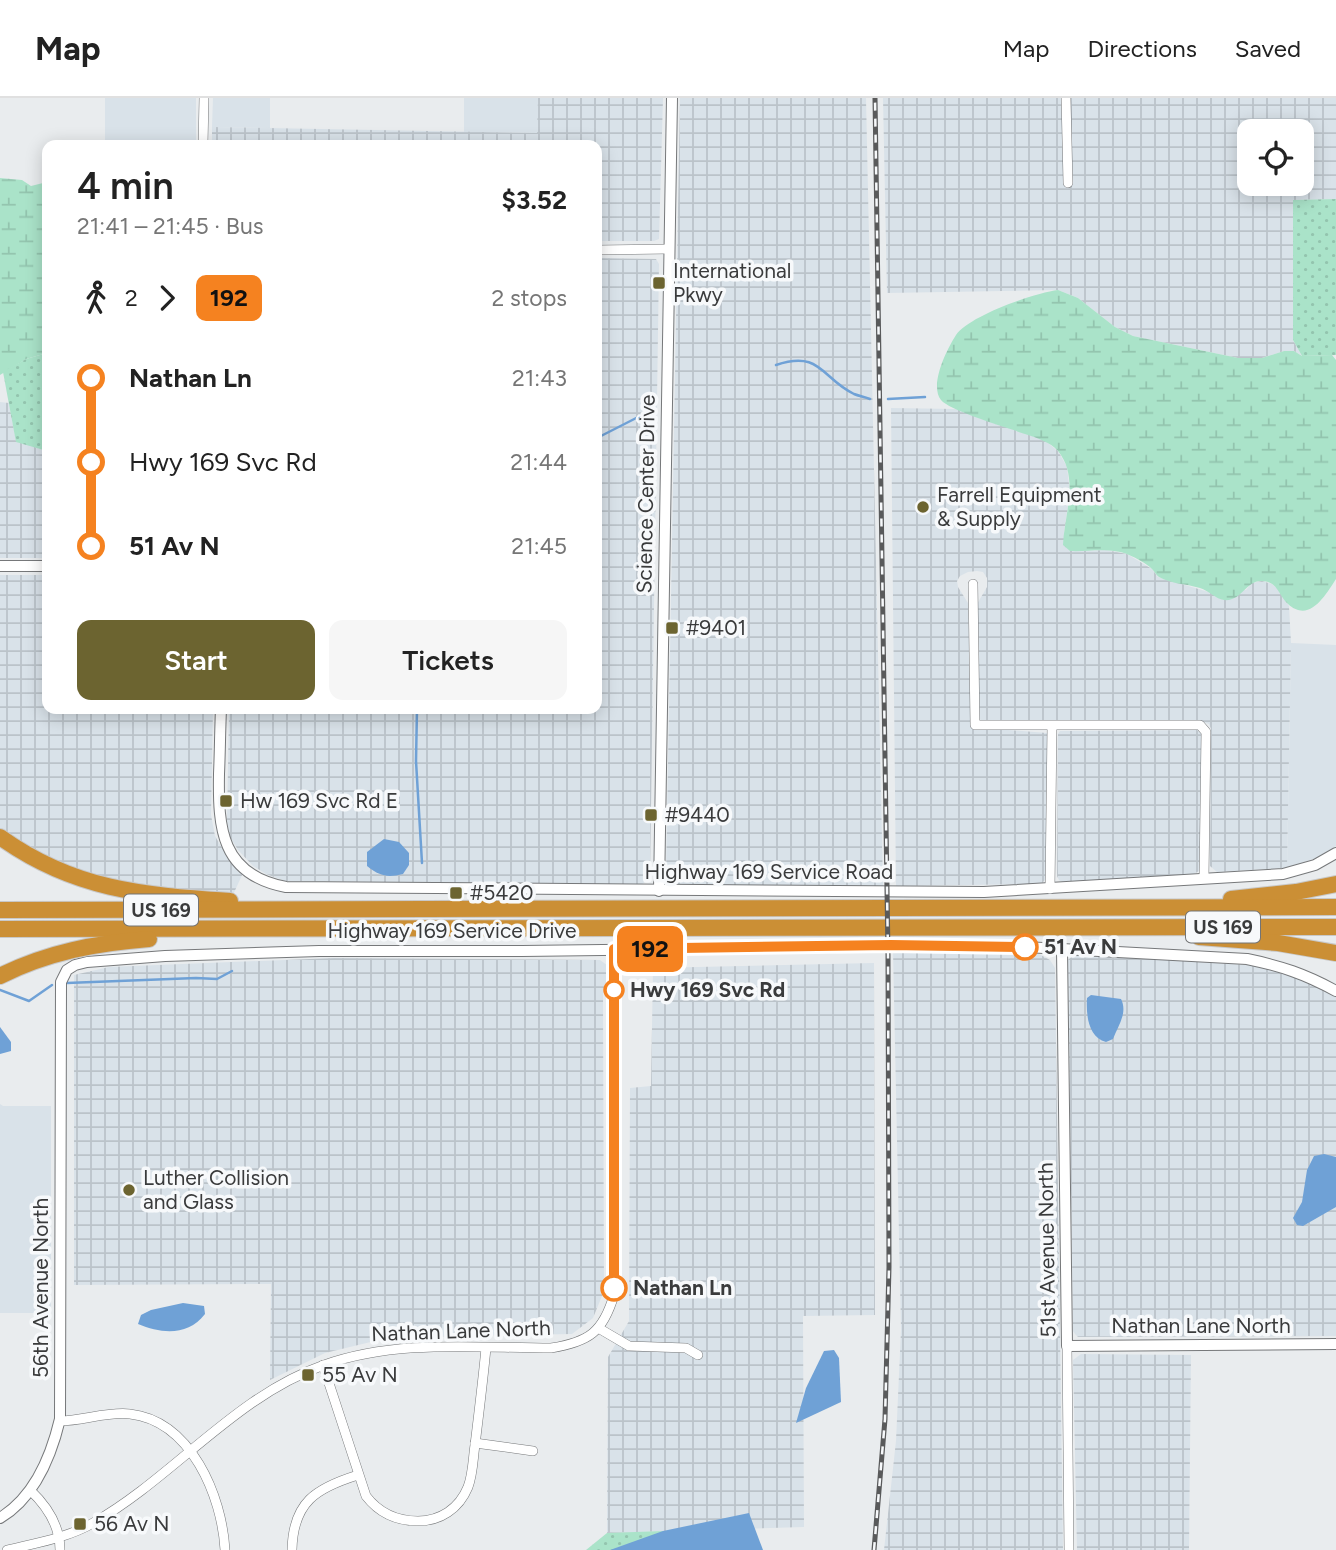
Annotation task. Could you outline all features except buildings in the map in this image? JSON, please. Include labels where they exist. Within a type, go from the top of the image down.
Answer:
[{"type":"highway","points":[[0,837],[55,869],[117,890],[156,896],[277,904],[323,910]]},
{"type":"highway","points":[[1135,908],[1277,894],[1336,884]]},
{"type":"highway","name":"US 169","points":[[0,910],[1336,907]]},
{"type":"highway","name":"US 169","points":[[0,929],[1336,927]]},
{"type":"highway","points":[[1110,928],[1142,933],[1278,943],[1336,953]]},
{"type":"highway","points":[[0,976],[51,955],[101,944],[292,929]]},
{"type":"street","points":[[203,140],[204,98]]},
{"type":"street","name":"Science Center Drive","points":[[659,891],[672,98]]},
{"type":"street","points":[[1066,98],[1068,183]]},
{"type":"street","points":[[602,250],[669,249]]},
{"type":"street","points":[[0,566],[42,566]]},
{"type":"street","points":[[973,584],[975,725],[1204,727],[1204,878]]},
{"type":"street","name":"Highway 169 Service Road","points":[[221,714],[218,801],[222,832],[228,848],[245,869],[261,879],[286,887],[984,892],[1293,872],[1315,865],[1336,853]]},
{"type":"street","points":[[1050,889],[1052,726]]},
{"type":"street","name":"Highway 169 Service Drive","points":[[67,970],[75,965],[116,959],[278,952],[953,945],[1247,959],[1305,974],[1336,991]]},
{"type":"street","points":[[614,949],[614,1295],[600,1329],[629,1346],[686,1348],[698,1355]]},
{"type":"street","name":"51st Avenue North","points":[[1062,950],[1069,1550]]},
{"type":"street","name":"56th Avenue North","points":[[30,1490],[52,1452],[60,1420],[61,982],[67,970]]},
{"type":"street","name":"Nathan Lane North","points":[[60,1537],[93,1523],[112,1511],[257,1400],[323,1365],[360,1354],[390,1349],[551,1348],[572,1345],[600,1329]]},
{"type":"street","name":"Nathan Lane North","points":[[1067,1346],[1336,1344]]},
{"type":"street","points":[[323,1365],[366,1496],[382,1511],[405,1520],[435,1519],[454,1508],[469,1486],[486,1348]]},
{"type":"street","points":[[60,1420],[128,1413],[151,1419],[173,1434],[202,1468],[217,1500],[225,1550]]},
{"type":"street","points":[[475,1443],[533,1451]]},
{"type":"street","points":[[292,1550],[296,1520],[313,1494],[327,1485],[358,1475]]},
{"type":"street","points":[[0,1518],[30,1490],[45,1504],[60,1537],[60,1550]]},
{"type":"street","points":[[7,1550],[60,1537]]},
{"type":"shaded area","points":[[105,98],[196,98],[196,140],[105,140]]},
{"type":"shaded area","points":[[213,98],[270,98],[270,128],[212,127]]},
{"type":"shaded area","points":[[464,98],[538,98],[538,133],[464,132]]},
{"type":"shaded area","points":[[538,98],[663,98],[659,239],[602,241],[602,140],[212,140],[212,127],[537,133]]},
{"type":"shaded area","points":[[680,98],[866,98],[883,887],[676,885],[668,881],[666,875]]},
{"type":"shaded area","points":[[883,98],[1336,98],[1336,199],[1293,200],[1293,340],[1302,356],[1294,351],[1284,351],[1262,358],[1238,358],[1133,336],[1115,327],[1078,298],[1058,290],[887,293]]},
{"type":"shaded area","points":[[602,258],[656,259],[659,264],[650,878],[641,885],[285,881],[253,866],[230,837],[227,822],[229,714],[602,714]]},
{"type":"shaded area","points":[[0,402],[9,403],[16,441],[42,449],[42,558],[0,558]]},
{"type":"shaded area","points":[[891,408],[956,409],[1044,440],[1058,451],[1067,467],[1070,493],[1064,532],[1078,551],[1106,550],[1127,554],[1152,569],[1158,577],[1212,593],[1246,590],[1252,583],[1262,581],[1279,590],[1289,606],[1291,643],[1287,868],[1217,872],[1210,866],[1209,724],[1198,720],[979,719],[977,604],[987,587],[987,578],[983,572],[977,571],[960,576],[957,581],[968,603],[971,727],[1047,733],[1046,879],[1041,884],[896,886]]},
{"type":"shaded area","points":[[0,575],[42,575],[42,714],[213,714],[211,815],[215,836],[228,858],[243,873],[232,897],[126,887],[60,864],[0,831]]},
{"type":"shaded area","points":[[1291,643],[1336,645],[1336,846],[1316,858],[1287,868]]},
{"type":"shaded area","points":[[1197,730],[1202,734],[1199,871],[1194,874],[1062,882],[1059,880],[1060,731]]},
{"type":"shaded area","points":[[893,950],[1037,953],[1050,960],[1055,968],[1063,1550],[884,1550],[896,1441],[901,1330]]},
{"type":"shaded area","points":[[1074,954],[1247,965],[1281,971],[1310,981],[1336,997],[1336,1336],[1078,1337],[1075,1334],[1068,960]]},
{"type":"shaded area","points":[[334,958],[600,960],[611,968],[603,994],[604,1291],[593,1318],[572,1334],[405,1337],[379,1340],[325,1353],[270,1380],[271,1284],[74,1285],[74,975],[109,967]]},
{"type":"shaded area","points":[[874,963],[875,1315],[803,1316],[804,1527],[607,1533],[608,1357],[629,1321],[630,1088],[651,1086],[653,968]]},
{"type":"shaded area","points":[[0,1104],[51,1106],[51,1313],[0,1313]]},
{"type":"shaded area","points":[[1081,1354],[1191,1355],[1189,1550],[1077,1550],[1073,1360]]},
{"type":"green space","points":[[0,178],[22,180],[31,186],[42,183],[42,354],[26,359],[0,375]]},
{"type":"green space","points":[[1336,199],[1336,355],[1302,356],[1293,340],[1293,200]]},
{"type":"green space","points":[[1058,290],[1078,298],[1115,327],[1133,336],[1238,358],[1262,358],[1284,351],[1294,351],[1302,356],[1332,355],[1336,360],[1336,579],[1316,605],[1303,611],[1296,609],[1288,604],[1271,583],[1261,581],[1251,584],[1235,598],[1224,600],[1200,588],[1164,579],[1132,556],[1107,550],[1070,551],[1063,545],[1070,485],[1065,462],[1058,451],[1043,441],[967,414],[941,400],[937,385],[941,367],[952,341],[963,328],[1003,306]]},
{"type":"green space","points":[[42,354],[42,450],[16,442],[3,372],[26,359]]},
{"type":"green space","points":[[663,1531],[670,1550],[586,1550],[607,1533]]},
{"type":"water","points":[[384,839],[399,842],[409,853],[409,865],[403,874],[384,875],[367,866],[367,852]]},
{"type":"water","points":[[1091,995],[1121,999],[1123,1004],[1120,1024],[1113,1039],[1106,1042],[1095,1035],[1089,1024],[1087,998]]},
{"type":"water","points":[[0,1027],[11,1042],[11,1051],[0,1054]]},
{"type":"water","points":[[1324,1154],[1336,1157],[1336,1207],[1303,1226],[1297,1225],[1293,1218],[1302,1202],[1307,1170],[1314,1156]]},
{"type":"water","points":[[183,1303],[204,1306],[205,1314],[191,1326],[174,1331],[156,1330],[138,1324],[141,1315],[151,1310]]},
{"type":"water","points":[[834,1350],[839,1358],[841,1402],[796,1423],[806,1388],[824,1351]]},
{"type":"water","points":[[749,1513],[763,1550],[610,1550],[663,1531]]},
{"type":"waterway","points":[[776,365],[791,361],[812,363],[843,388],[870,399]]},
{"type":"waterway","points":[[888,399],[925,397]]},
{"type":"waterway","points":[[602,435],[648,412]]},
{"type":"waterway","points":[[417,714],[416,761],[422,863]]},
{"type":"waterway","points":[[67,983],[217,979],[232,971]]},
{"type":"waterway","points":[[0,990],[29,1001],[52,985]]},
{"type":"railway","points":[[874,1550],[885,1419],[889,1267],[888,955],[875,98]]},
{"type":"bus line","name":"192","points":[[614,1288],[614,949],[891,945],[1025,947]]},
{"type":"place","name":"International Pkwy","points":[[659,283]]},
{"type":"place","name":"Farrell Equipment & Supply","points":[[923,507]]},
{"type":"place","name":"#9401","points":[[672,628]]},
{"type":"place","name":"Hw 169 Svc Rd E","points":[[226,801]]},
{"type":"place","name":"#9440","points":[[651,815]]},
{"type":"place","name":"#5420","points":[[456,893]]},
{"type":"place","name":"51 Av N","points":[[1025,947]]},
{"type":"place","name":"Hwy 169 Svc Rd","points":[[614,990]]},
{"type":"place","name":"Luther Collision and Glass","points":[[129,1190]]},
{"type":"place","name":"Nathan Ln","points":[[614,1288]]},
{"type":"place","name":"55 Av N","points":[[308,1375]]},
{"type":"place","name":"56 Av N","points":[[80,1524]]}]
